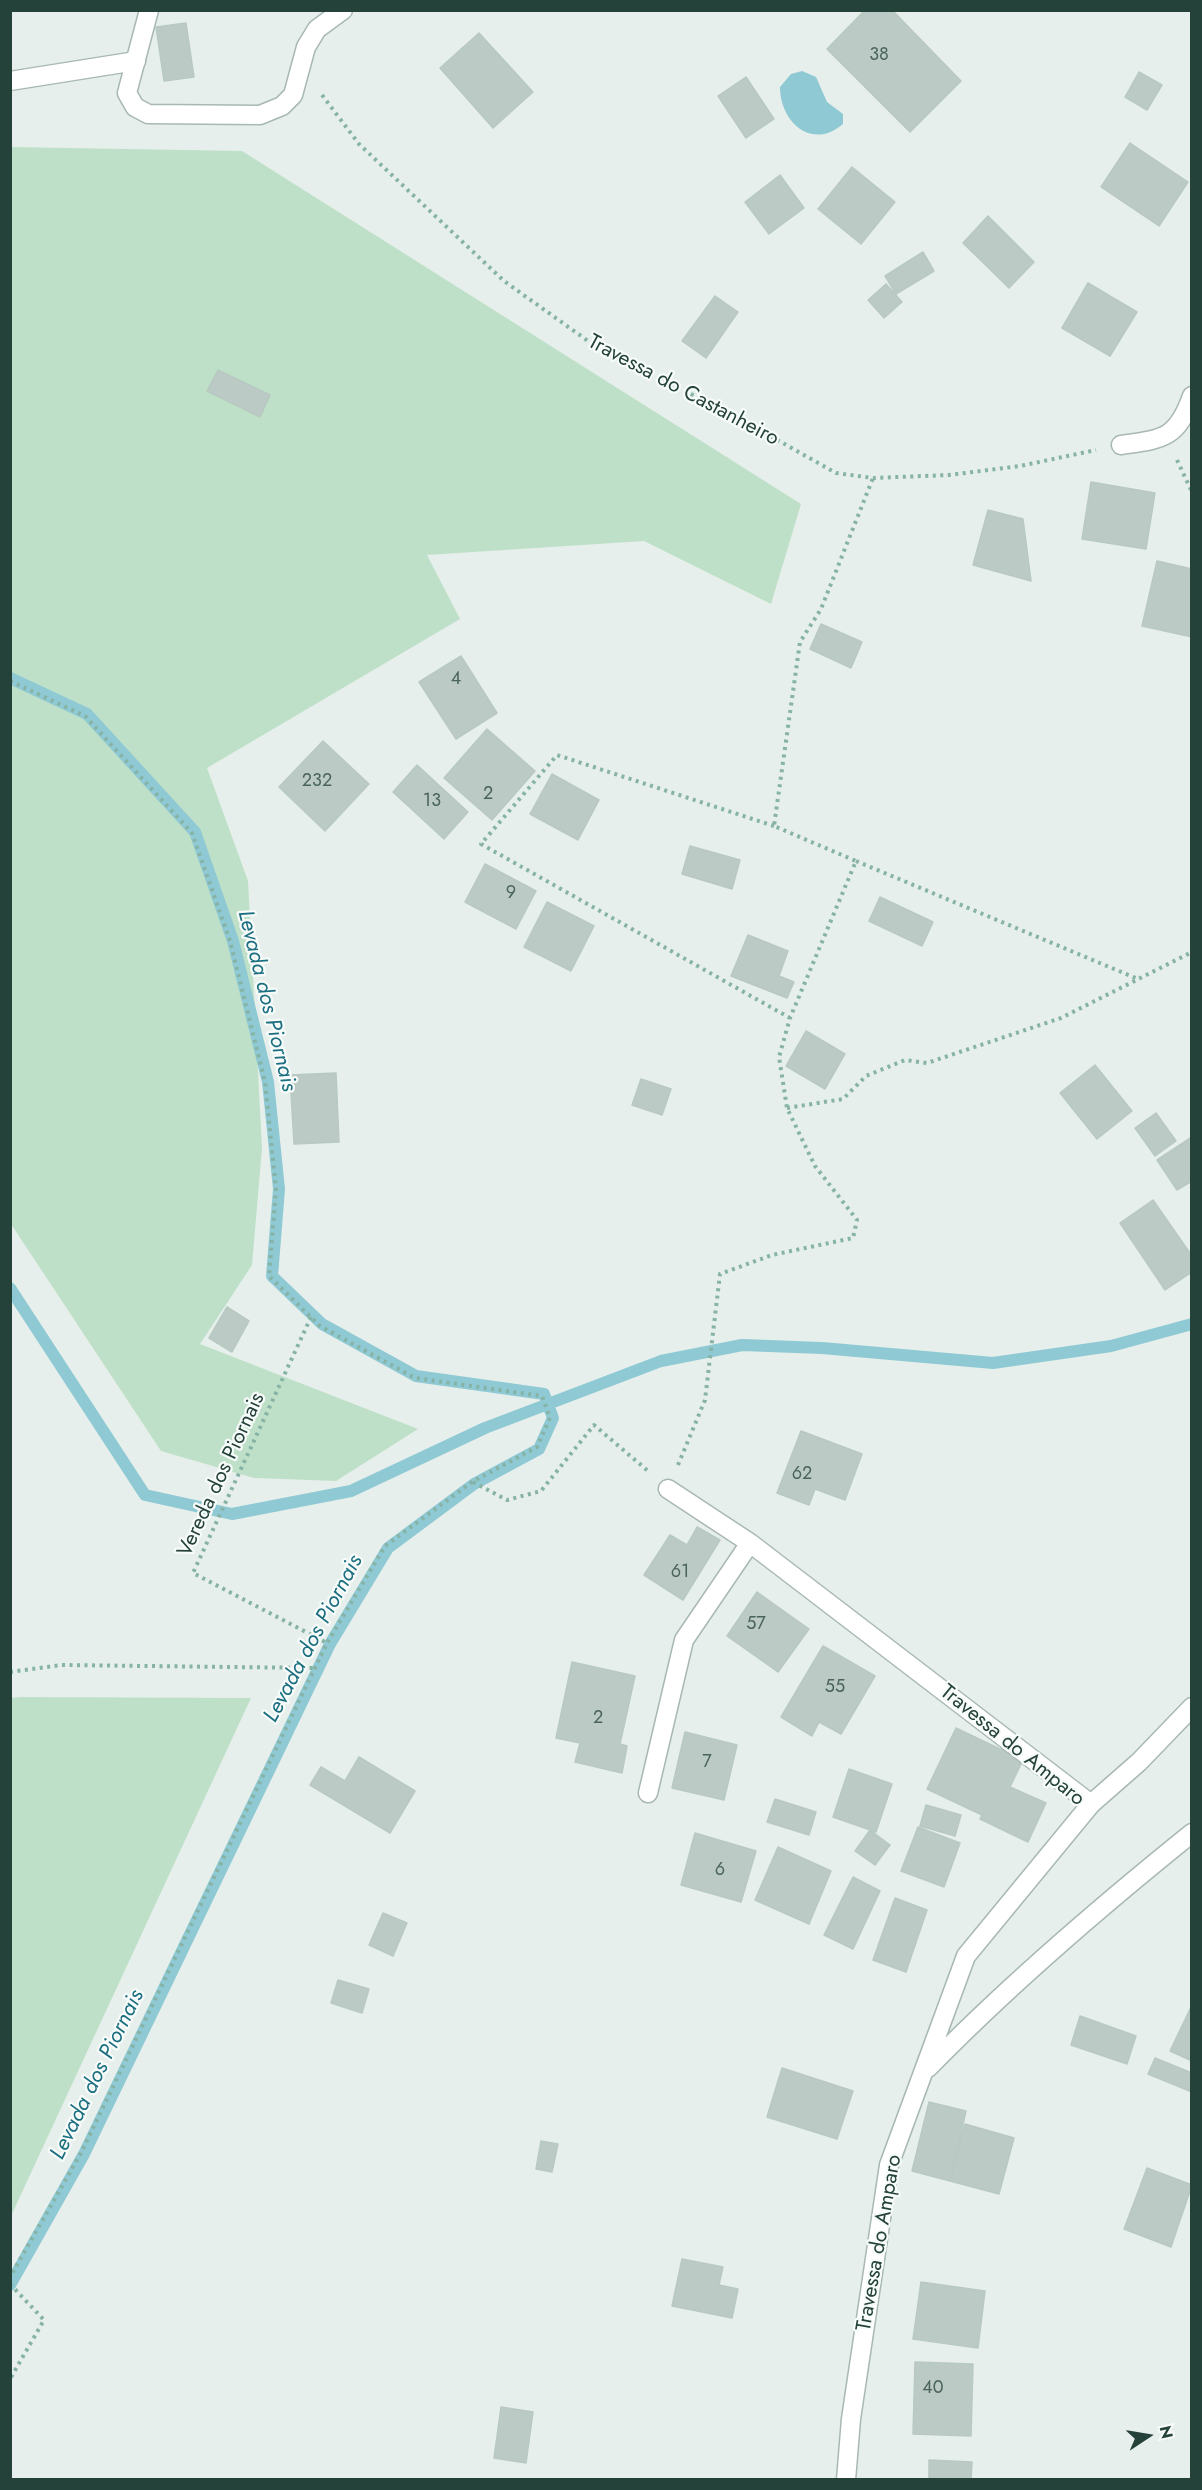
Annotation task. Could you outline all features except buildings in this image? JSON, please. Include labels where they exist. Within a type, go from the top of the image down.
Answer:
[{"type":"street","points":[[148,10],[127,93],[135,107],[148,114],[260,115],[282,106],[292,94],[306,47],[317,29],[343,10]]},
{"type":"street","points":[[10,81],[136,61]]},
{"type":"street","points":[[1121,445],[1166,436],[1183,420],[1191,396]]},
{"type":"street","name":"Travessa do Amparo","points":[[668,1489],[750,1543],[1091,1804],[966,1956],[922,2073],[890,2165],[851,2419],[846,2480]]},
{"type":"street","points":[[648,1793],[684,1640],[750,1543]]},
{"type":"street","points":[[1091,1804],[1139,1762],[1191,1707]]},
{"type":"street","points":[[922,2073],[975,2019],[1091,1915],[1191,1833]]},
{"type":"path","name":"Travessa do Castanheiro","points":[[301,66],[359,144],[504,281],[602,351],[726,411],[836,473],[873,478],[949,475],[1020,466],[1121,445]]},
{"type":"path","points":[[1166,436],[1191,492]]},
{"type":"path","points":[[774,826],[800,642],[821,609],[873,478]]},
{"type":"path","points":[[10,681],[85,716],[192,833],[230,941],[265,1082],[276,1189],[269,1276],[320,1326],[415,1378],[542,1396],[550,1418],[537,1447],[472,1482],[386,1546],[327,1643],[81,2153],[10,2277]]},
{"type":"path","points":[[790,1018],[481,844],[557,755],[774,826],[1138,979]]},
{"type":"path","points":[[472,1482],[507,1500],[541,1491],[594,1425],[668,1489],[705,1400],[720,1274],[772,1255],[853,1238],[857,1220],[814,1166],[788,1108],[779,1058],[790,1018],[856,861]]},
{"type":"path","points":[[788,1108],[843,1099],[866,1076],[905,1060],[927,1064],[1061,1018],[1191,952]]},
{"type":"path","name":"Vereda dos Piornais","points":[[311,1317],[193,1573],[327,1643]]},
{"type":"path","points":[[10,1672],[62,1665],[315,1668]]},
{"type":"path","points":[[10,2284],[44,2320],[10,2379]]},
{"type":"green space","points":[[10,147],[242,151],[801,504],[771,604],[644,541],[427,555],[460,619],[207,768],[248,881],[262,1148],[252,1265],[200,1344],[418,1429],[336,1481],[254,1478],[161,1451],[11,1224]]},
{"type":"green space","points":[[10,1698],[251,1698],[11,2216]]},
{"type":"water","points":[[802,71],[816,77],[827,102],[843,114],[843,124],[831,132],[820,135],[800,129],[785,111],[780,87],[791,74]]},
{"type":"waterway","name":"Levada dos Piornais","points":[[10,678],[87,714],[195,832],[233,941],[268,1082],[279,1189],[272,1276],[322,1324],[416,1376],[544,1394],[553,1418],[539,1449],[474,1484],[388,1548],[330,1644],[84,2154],[10,2285]]},
{"type":"waterway","points":[[10,1288],[145,1495],[232,1514],[351,1491],[485,1428],[661,1361],[742,1345],[822,1348],[993,1363],[1111,1346],[1192,1324]]}]
